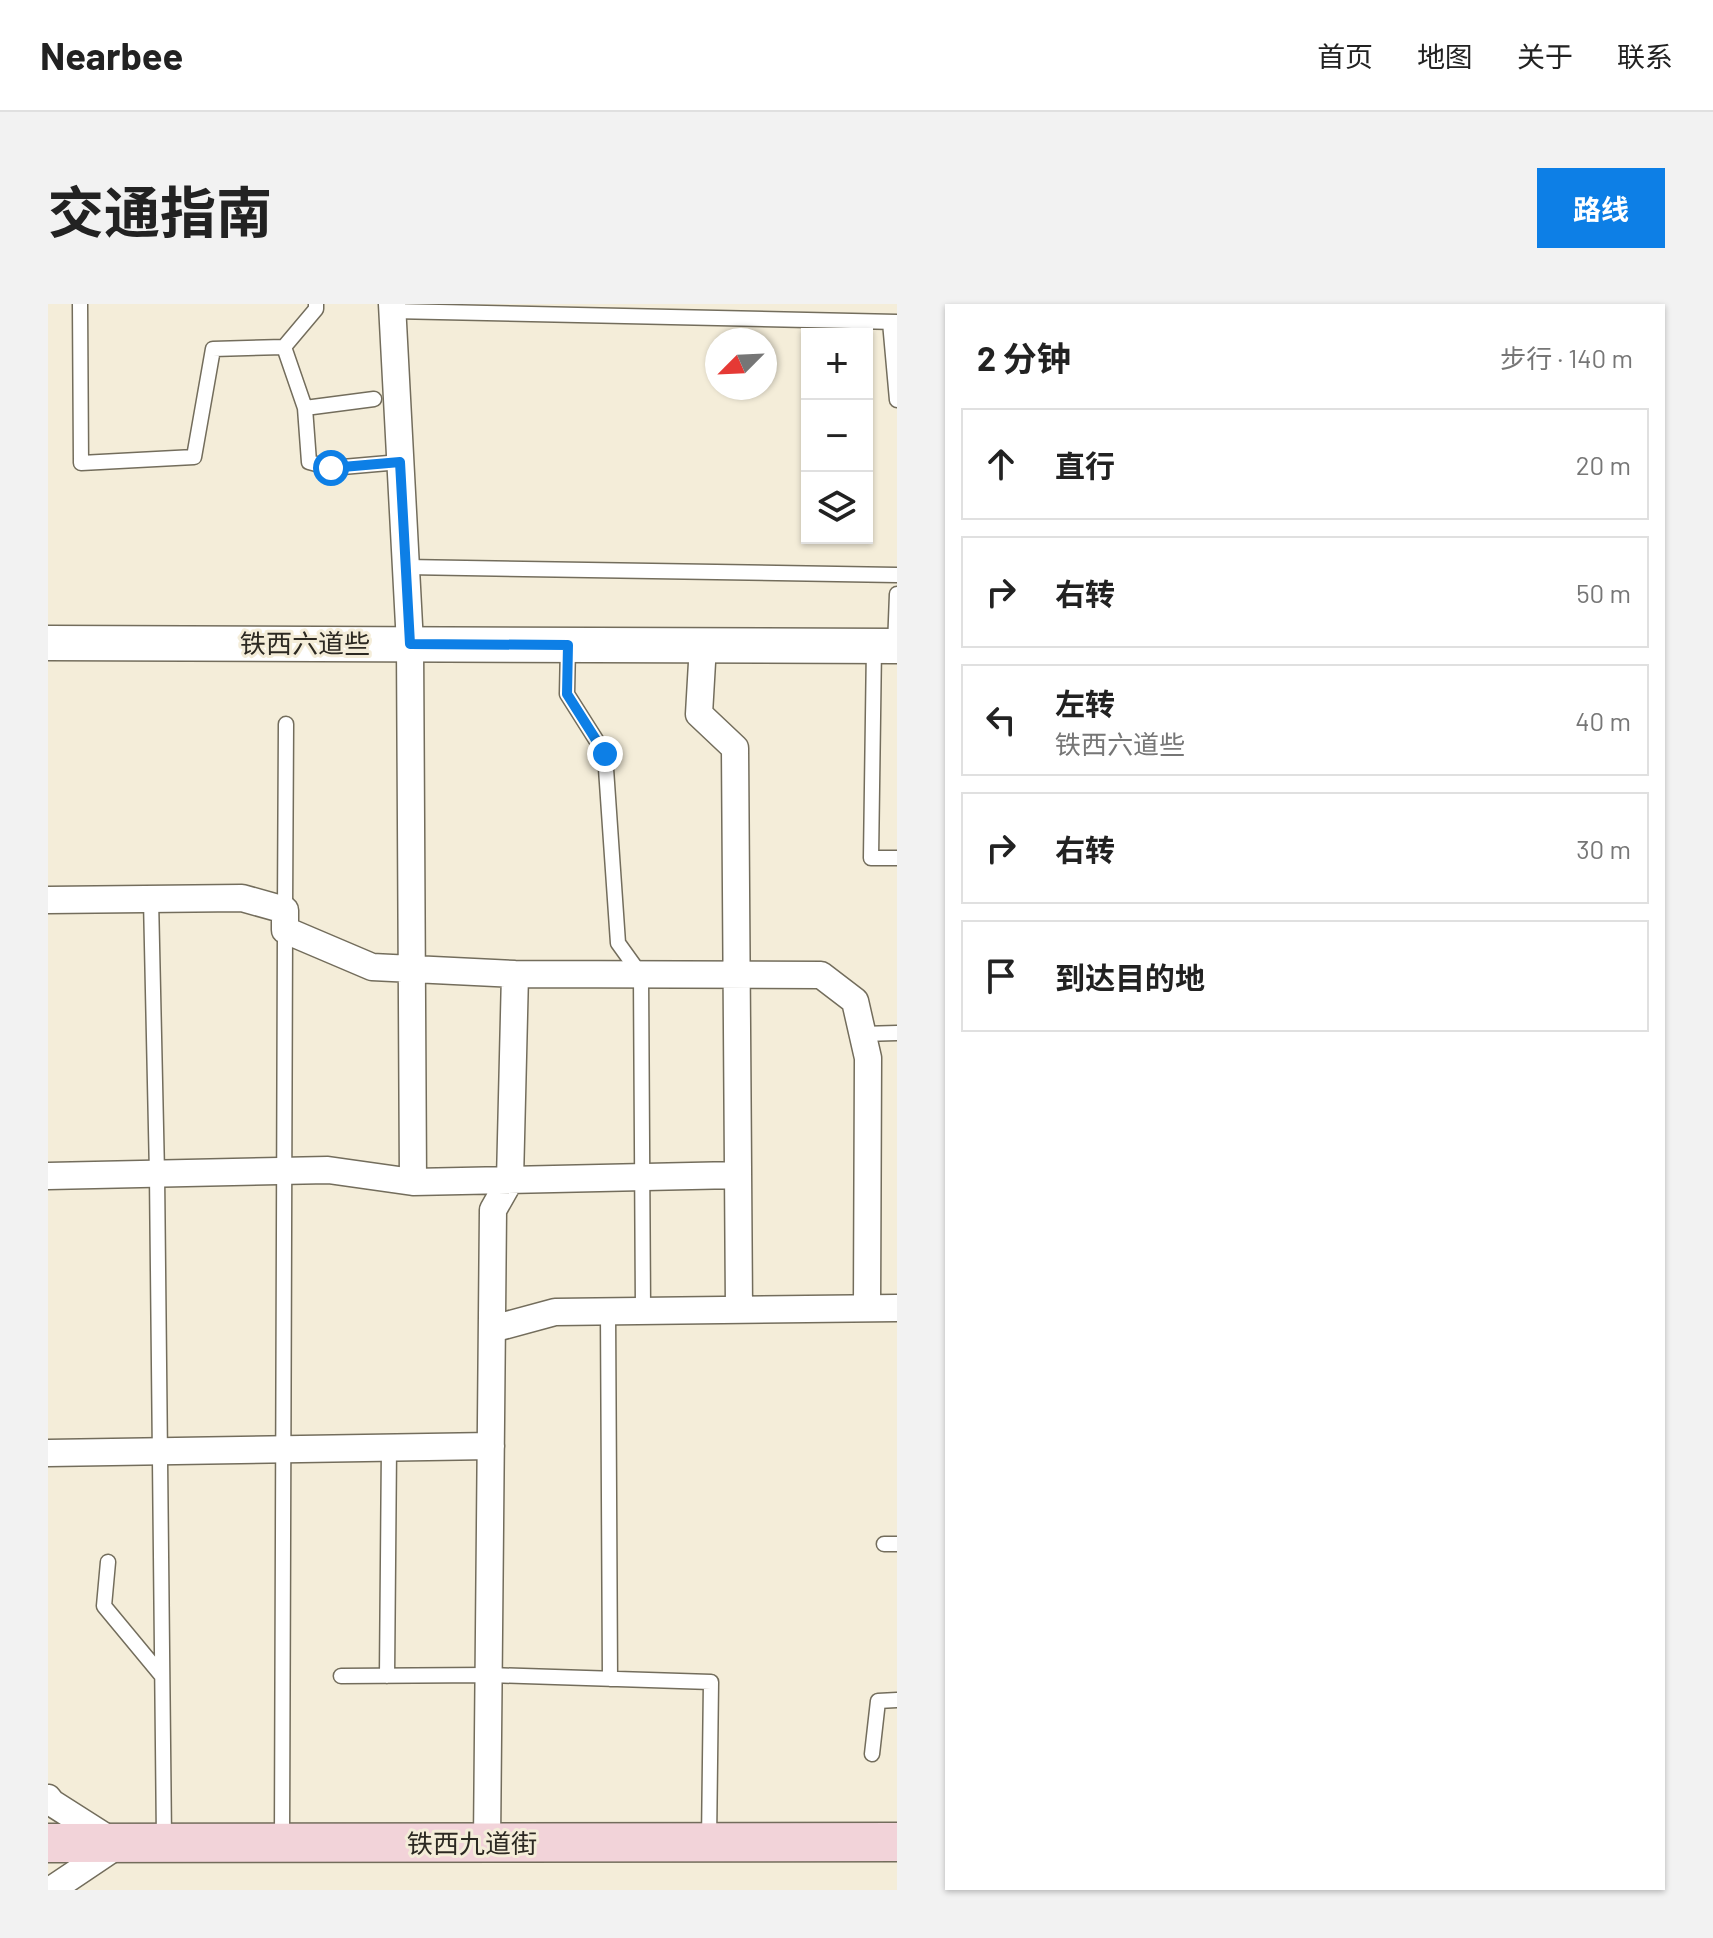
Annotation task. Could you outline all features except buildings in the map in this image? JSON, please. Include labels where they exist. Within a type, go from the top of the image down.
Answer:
[{"type":"main road","name":"铁西九道街","points":[[48,1843],[897,1842]]},
{"type":"street","points":[[392,308],[410,644],[413,1182]]},
{"type":"street","name":"铁西六道些","points":[[48,643],[889,646]]},
{"type":"street","points":[[703,645],[699,714],[735,748],[739,1309]]},
{"type":"street","points":[[48,900],[242,898],[372,967],[515,974],[821,975],[855,1001],[868,1058],[867,1307]]},
{"type":"street","points":[[487,1843],[493,1210],[510,1180],[515,974]]},
{"type":"street","points":[[48,1176],[328,1170],[413,1182],[737,1175]]},
{"type":"street","points":[[492,1329],[555,1312],[897,1308]]},
{"type":"street","points":[[48,1453],[491,1446]]},
{"type":"street","points":[[48,1798],[118,1845],[51,1890]]},
{"type":"lane","points":[[80,304],[81,463],[194,457],[213,349],[284,347],[316,309],[316,304]]},
{"type":"lane","points":[[392,308],[894,322],[897,400]]},
{"type":"lane","points":[[284,347],[305,408],[309,462],[331,468],[400,462]]},
{"type":"lane","points":[[305,408],[374,399]]},
{"type":"lane","points":[[406,567],[897,575]]},
{"type":"lane","points":[[897,594],[889,646],[871,858],[897,858]]},
{"type":"lane","points":[[568,645],[567,694],[605,754],[618,943],[641,975],[643,1310]]},
{"type":"lane","points":[[282,1844],[286,724]]},
{"type":"lane","points":[[151,899],[164,1845]]},
{"type":"lane","points":[[862,1034],[897,1033]]},
{"type":"lane","points":[[608,1311],[610,1679]]},
{"type":"lane","points":[[387,1676],[389,1447]]},
{"type":"lane","points":[[108,1562],[104,1606],[162,1676]]},
{"type":"lane","points":[[341,1676],[489,1675],[711,1682],[709,1843]]},
{"type":"lane","points":[[872,1754],[878,1701],[897,1700]]},
{"type":"route","points":[[331,468],[400,462],[410,644],[568,645],[567,694],[605,754]]}]
